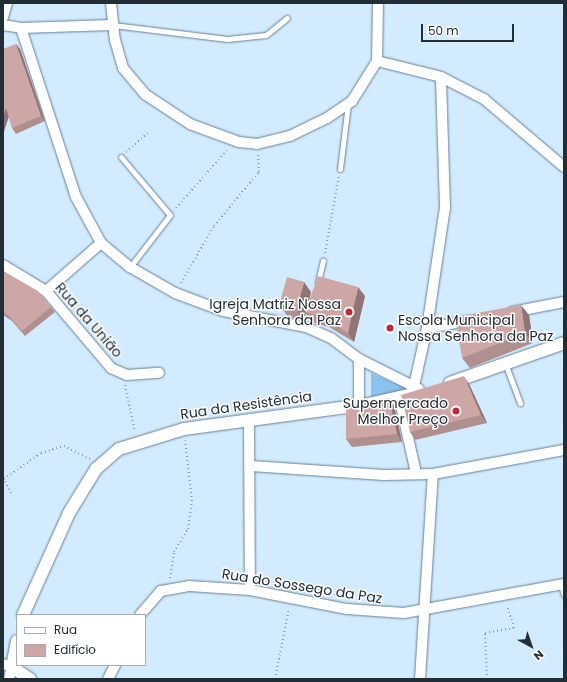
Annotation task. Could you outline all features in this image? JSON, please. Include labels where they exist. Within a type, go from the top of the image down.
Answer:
[{"type":"street","points":[[3,17],[7,3]]},
{"type":"street","points":[[111,3],[112,25],[123,68],[146,95],[190,124],[231,139],[249,143],[290,136],[348,104],[370,76],[377,61],[378,3]]},
{"type":"street","points":[[3,25],[21,28],[112,25]]},
{"type":"street","points":[[21,28],[76,197],[101,243],[130,267],[175,293],[223,311],[307,323],[331,338],[359,359],[427,388],[427,328],[445,207],[441,77]]},
{"type":"street","points":[[377,61],[441,77],[484,99],[564,167]]},
{"type":"street","points":[[46,291],[101,243]]},
{"type":"street","name":"Rua da União","points":[[3,265],[46,291],[106,364],[123,374],[159,374]]},
{"type":"street","points":[[503,314],[564,302]]},
{"type":"street","points":[[427,328],[480,318]]},
{"type":"street","name":"Rua da Resistência","points":[[24,614],[49,552],[100,464],[119,449],[137,441],[184,429],[359,405],[399,397],[564,343]]},
{"type":"street","points":[[359,359],[359,405]]},
{"type":"street","points":[[399,397],[416,473]]},
{"type":"street","points":[[249,421],[251,466],[250,590]]},
{"type":"street","points":[[251,466],[384,475],[416,473],[433,474],[564,450]]},
{"type":"street","points":[[420,679],[426,611],[433,474]]},
{"type":"street","name":"Rua do Sossego da Paz","points":[[168,588],[250,590],[291,600],[373,612],[426,611],[562,585]]},
{"type":"street","points":[[141,614],[168,588]]},
{"type":"street","points":[[16,644],[8,670],[30,679]]},
{"type":"street","points":[[108,679],[114,666]]},
{"type":"lane","points":[[112,25],[227,39],[266,35],[287,18]]},
{"type":"lane","points":[[340,169],[348,104]]},
{"type":"lane","points":[[121,156],[170,215],[130,267]]},
{"type":"lane","points":[[316,291],[323,262]]},
{"type":"lane","points":[[505,362],[520,403]]},
{"type":"lane","points":[[562,585],[564,595]]},
{"type":"path","points":[[121,156],[149,132]]},
{"type":"path","points":[[170,215],[229,147],[231,139]]},
{"type":"path","points":[[175,293],[214,226],[259,172],[258,152],[249,143]]},
{"type":"path","points":[[323,262],[340,169]]},
{"type":"path","points":[[123,374],[137,441]]},
{"type":"path","points":[[168,588],[174,552],[188,529],[192,501],[184,429]]},
{"type":"path","points":[[10,493],[4,479],[41,453],[56,448],[64,446],[100,464]]},
{"type":"path","points":[[487,679],[485,633],[514,628],[504,596]]},
{"type":"path","points":[[275,679],[291,600]]},
{"type":"shaded area","points":[[371,373],[412,391],[371,399]]},
{"type":"building","points":[[16,44],[41,116],[12,128],[6,108],[3,117],[3,49]]},
{"type":"building","points":[[3,271],[38,291],[51,307],[22,331],[8,315],[3,312]]},
{"type":"building","points":[[318,276],[358,287],[348,333],[322,317],[305,312]]},
{"type":"building","points":[[287,277],[304,282],[296,310],[279,305]]},
{"type":"building","points":[[521,305],[525,333],[462,358],[455,317]]},
{"type":"building","points":[[464,376],[481,415],[410,432],[401,395]]},
{"type":"building","points":[[389,398],[397,434],[346,439],[346,406]]},
{"type":"place","name":"Igreja Matriz Nossa Senhora da Paz","points":[[349,312]]},
{"type":"place","name":"Escola Municipal Nossa Senhora da Paz","points":[[390,328]]},
{"type":"place","name":"Supermercado Melhor Preço","points":[[456,411]]}]
